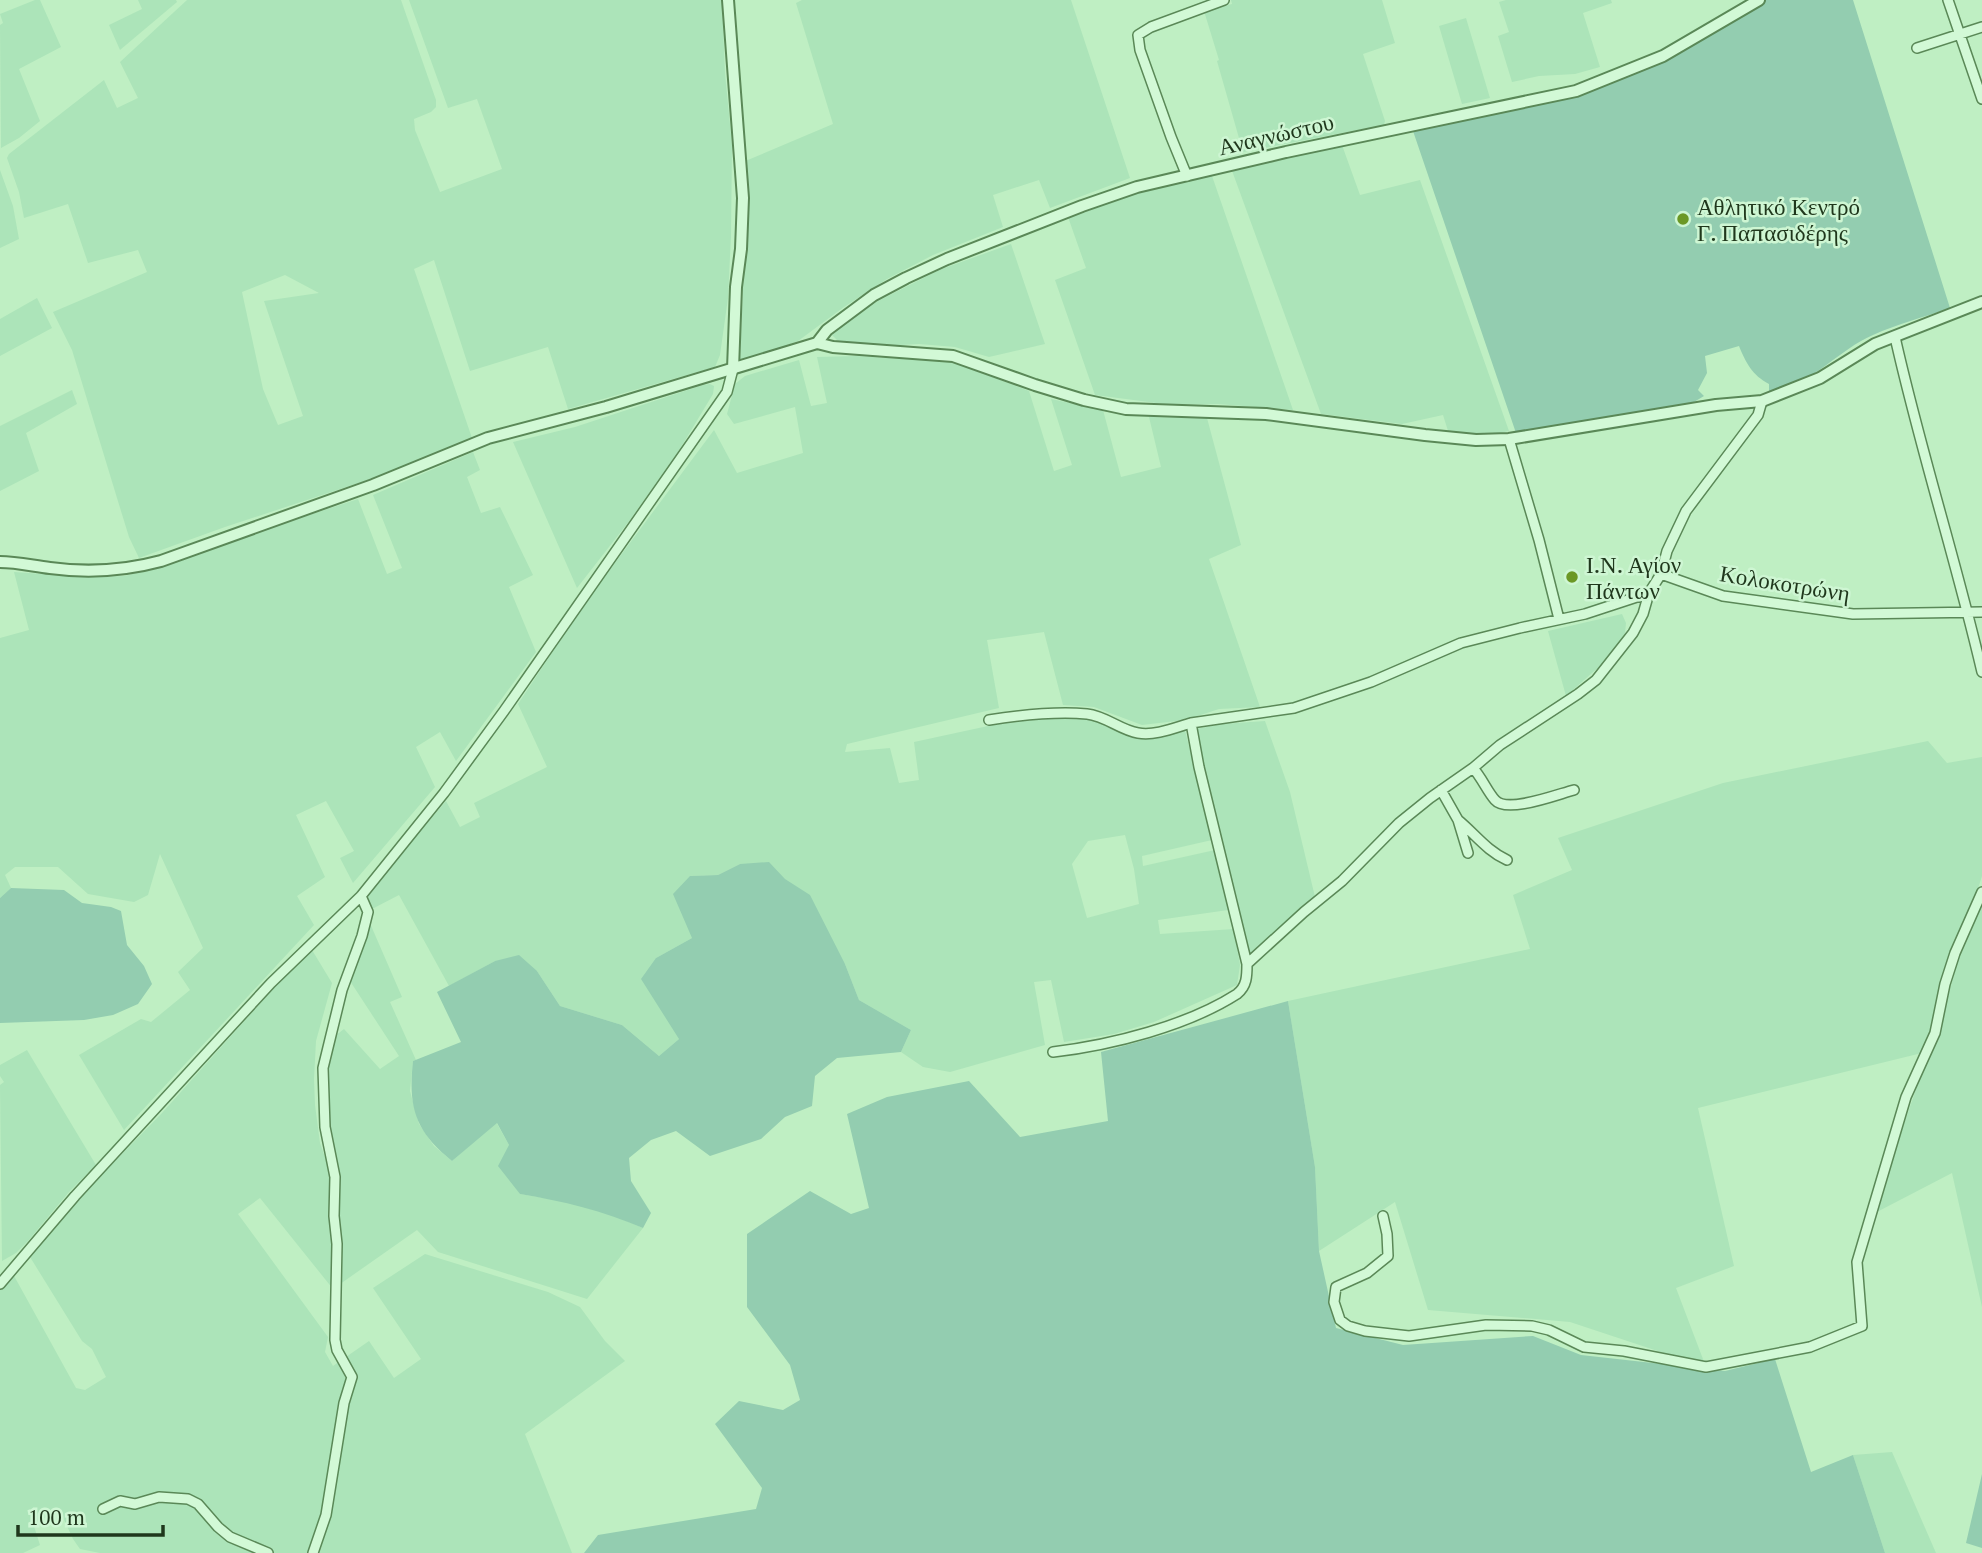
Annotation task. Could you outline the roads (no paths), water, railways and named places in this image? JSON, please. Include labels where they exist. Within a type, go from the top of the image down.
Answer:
[{"type":"street","points":[[0,1284],[75,1196],[271,983],[361,895],[444,793],[504,711],[727,392],[733,369],[743,198],[729,0]]},
{"type":"street","points":[[1187,176],[1140,50],[1138,35],[1151,27],[1224,0]]},
{"type":"street","name":"Αναγνώστου","points":[[817,343],[827,330],[874,295],[947,259],[1137,187],[1286,152],[1576,91],[1663,56],[1759,0]]},
{"type":"street","points":[[1948,0],[1982,99]]},
{"type":"street","points":[[1917,48],[1982,27]]},
{"type":"street","points":[[0,562],[52,569],[99,571],[134,568],[161,561],[373,485],[488,438],[606,407],[817,343],[833,347],[953,356],[1060,392],[1126,409],[1266,414],[1425,436],[1476,440],[1509,439],[1716,405],[1762,401],[1820,378],[1859,352],[1982,302]]},
{"type":"street","points":[[1895,337],[1914,423],[1982,672]]},
{"type":"street","points":[[1247,964],[1342,881],[1399,823],[1500,745],[1596,680],[1633,633],[1643,614],[1649,593],[1661,574],[1667,551],[1686,511],[1758,415],[1762,401]]},
{"type":"street","points":[[1509,439],[1559,619]]},
{"type":"street","name":"Κολοκοτρώνη","points":[[1661,574],[1723,596],[1853,614],[1982,612]]},
{"type":"street","points":[[989,720],[1029,715],[1087,714],[1108,719],[1136,733],[1147,733],[1218,718],[1272,713],[1371,682],[1461,643],[1585,614],[1649,593]]},
{"type":"street","points":[[1053,1052],[1115,1043],[1183,1019],[1230,999],[1243,989],[1247,964],[1191,723]]},
{"type":"street","points":[[1473,768],[1496,802],[1506,806],[1574,790]]},
{"type":"street","points":[[1441,790],[1458,820],[1468,853]]},
{"type":"street","points":[[1458,820],[1485,848],[1507,860]]},
{"type":"street","points":[[1383,1216],[1388,1256],[1367,1273],[1336,1287],[1334,1302],[1340,1320],[1348,1326],[1365,1331],[1409,1336],[1486,1325],[1532,1326],[1549,1330],[1584,1347],[1624,1351],[1706,1367],[1810,1347],[1862,1326],[1857,1262],[1906,1097],[1935,1033],[1945,984],[1955,953],[1982,892]]},
{"type":"street","points":[[313,1553],[326,1515],[344,1403],[352,1377],[337,1350],[335,1340],[335,1177],[325,1127],[323,1068],[342,990],[368,912],[361,895]]},
{"type":"street","points":[[0,1270],[19,1262]]},
{"type":"street","points":[[103,1509],[120,1501],[135,1504],[159,1497],[188,1499],[198,1504],[230,1537],[268,1553]]},
{"type":"place","name":"Αθλητικό Κεντρό Γ. Παπασιδέρης","points":[[1683,219]]},
{"type":"place","name":"Ι.Ν. Αγίον Πάντων","points":[[1572,577]]}]
